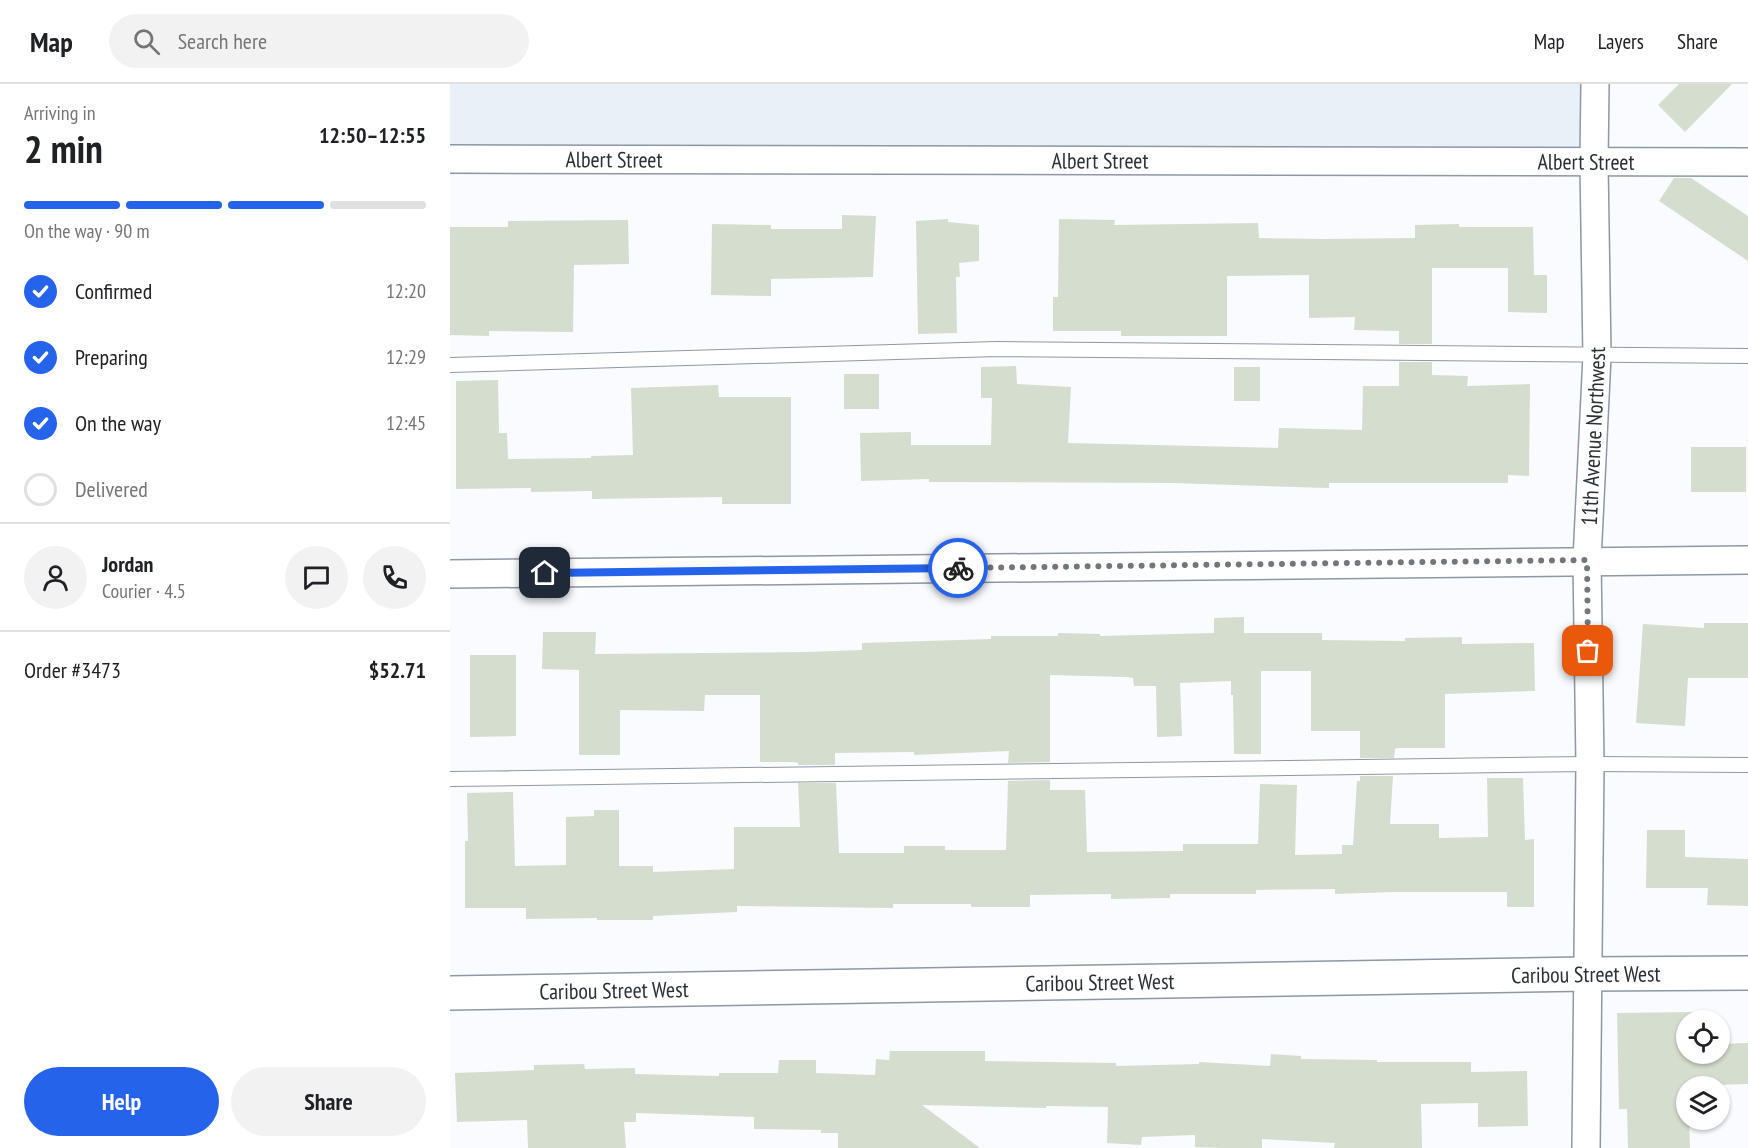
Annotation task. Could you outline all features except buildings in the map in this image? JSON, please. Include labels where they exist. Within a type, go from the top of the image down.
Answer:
[{"type":"street","name":"11th Avenue Northwest","points":[[1586,1148],[1590,764],[1587,560],[1597,356],[1595,84]]},
{"type":"street","name":"Albert Street","points":[[450,159],[1748,162]]},
{"type":"street","points":[[450,574],[1748,560]]},
{"type":"street","name":"Caribou Street West","points":[[450,993],[1587,974],[1748,974]]},
{"type":"lane","points":[[450,365],[997,349],[1748,356]]},
{"type":"lane","points":[[450,779],[1590,764],[1748,765]]},
{"type":"shaded area","points":[[450,84],[1595,84],[1594,163],[450,159]]},
{"type":"way so far","points":[[958,568],[1587,560],[1588,651]]},
{"type":"route","points":[[545,573],[958,568]]}]
